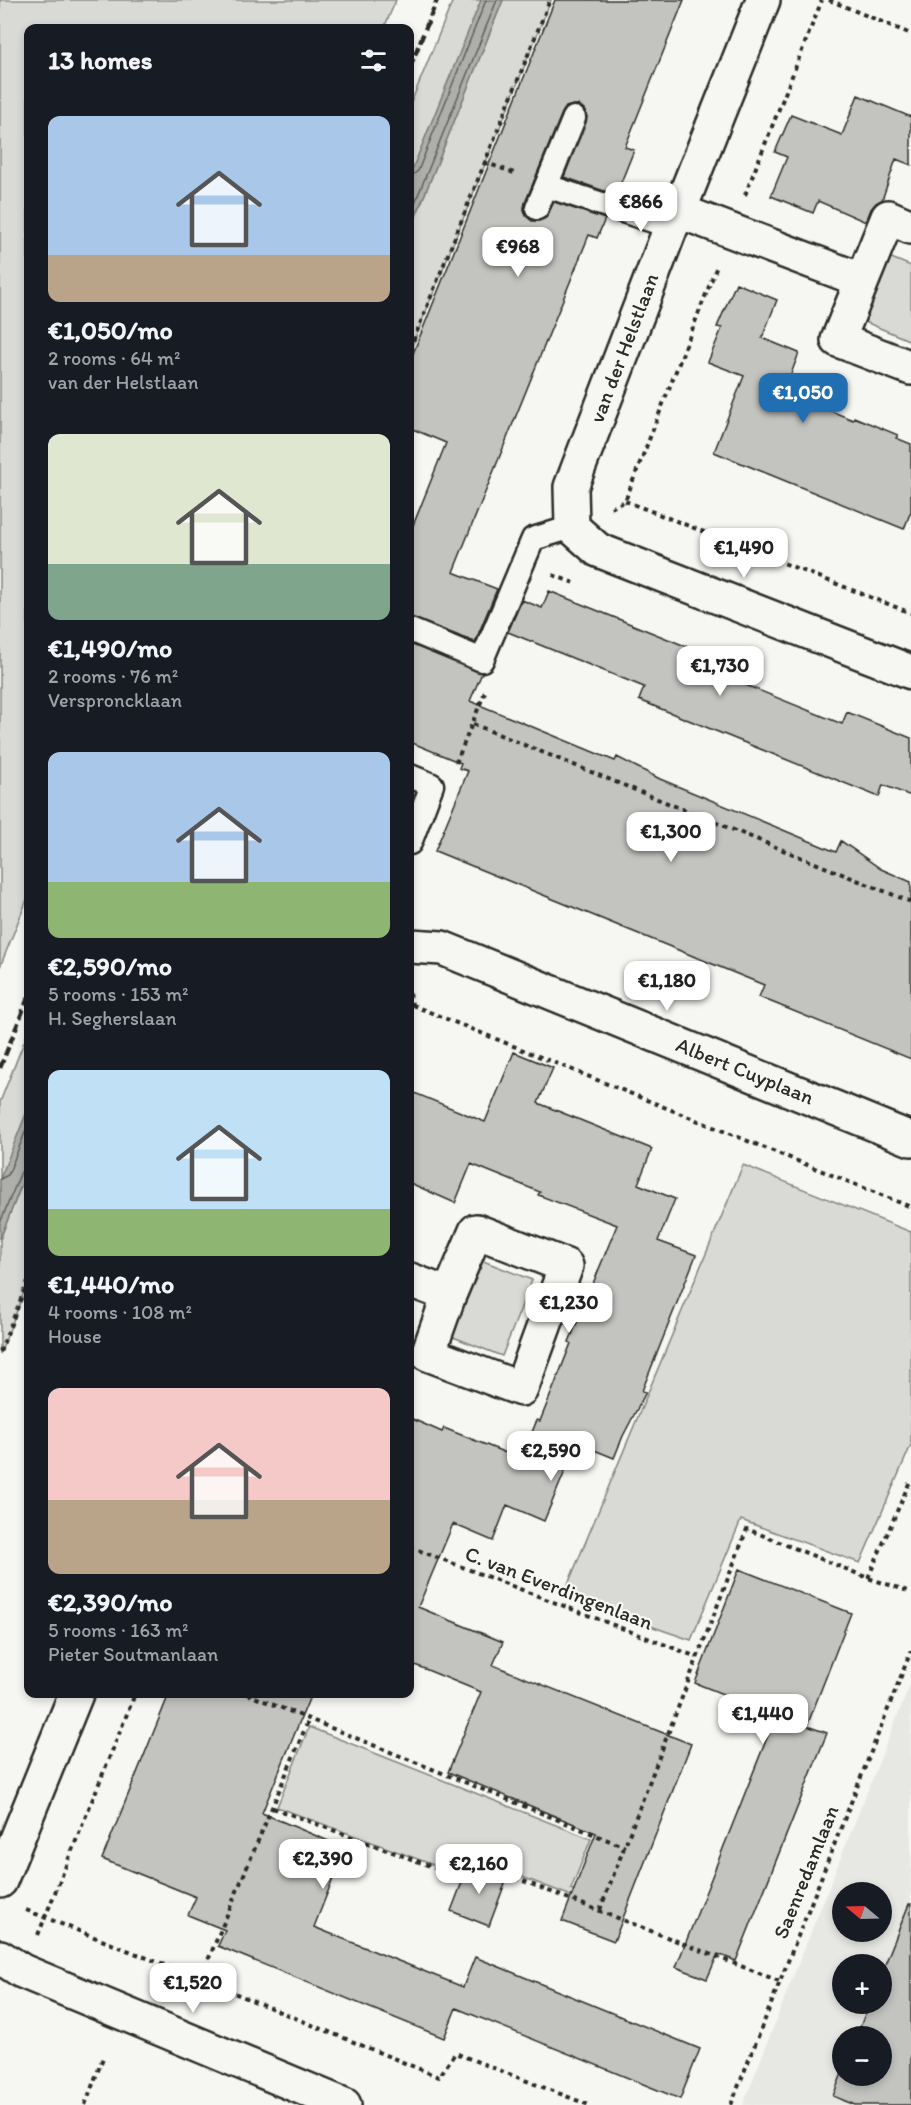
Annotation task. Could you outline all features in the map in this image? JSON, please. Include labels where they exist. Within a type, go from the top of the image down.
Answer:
[{"type":"street","name":"van der Helstlaan","points":[[572,527],[571,487],[763,0]]},
{"type":"street","points":[[911,227],[888,217],[838,340],[911,368]]},
{"type":"street","points":[[675,219],[731,230],[861,280]]},
{"type":"street","points":[[572,527],[598,550],[911,672]]},
{"type":"street","name":"Albert Cuyplaan","points":[[414,946],[442,948],[911,1139]]},
{"type":"street","points":[[476,1231],[566,1266],[522,1389],[428,1354],[449,1295],[476,1231]]},
{"type":"street","points":[[414,1282],[449,1295]]},
{"type":"street","points":[[0,1881],[74,1698]]},
{"type":"street","points":[[11,1964],[344,2105]]},
{"type":"lane","points":[[537,207],[574,118]]},
{"type":"lane","points":[[547,186],[675,219]]},
{"type":"lane","points":[[414,632],[482,660],[533,539],[572,527]]},
{"type":"lane","points":[[414,778],[432,785],[414,832]]},
{"type":"path","points":[[414,339],[550,0]]},
{"type":"path","points":[[572,527],[625,501],[822,0]]},
{"type":"path","points":[[830,0],[911,33]]},
{"type":"path","points":[[625,501],[911,612]]},
{"type":"path","points":[[432,785],[451,772],[473,724],[491,674],[482,660]]},
{"type":"path","points":[[473,724],[911,902]]},
{"type":"path","points":[[414,1006],[911,1207]]},
{"type":"path","points":[[0,1352],[24,1291]]},
{"type":"path","points":[[868,1578],[911,1479]]},
{"type":"path","points":[[600,1910],[747,1529],[868,1578],[911,1592]]},
{"type":"path","name":"C. van Everdingenlaan","points":[[414,1550],[697,1658]]},
{"type":"path","name":"Saenredamlaan","points":[[730,2105],[911,1651]]},
{"type":"path","points":[[11,1964],[45,1917],[133,1698]]},
{"type":"path","points":[[257,1698],[625,1847]]},
{"type":"path","points":[[177,2035],[309,1719]]},
{"type":"path","points":[[273,1808],[460,1878],[467,1859],[778,1981]]},
{"type":"path","points":[[22,1909],[439,2077],[455,2053],[589,2105]]},
{"type":"path","points":[[85,2105],[104,2055]]},
{"type":"shaded area","points":[[0,0],[396,0],[386,24],[24,24],[24,907],[0,967]]},
{"type":"shaded area","points":[[453,0],[496,0],[414,214],[414,95]]},
{"type":"shaded area","points":[[503,0],[551,0],[414,341],[414,221]]},
{"type":"shaded area","points":[[889,257],[911,266],[911,341],[863,321]]},
{"type":"shaded area","points":[[24,1042],[24,1138],[0,1201],[0,1102]]},
{"type":"shaded area","points":[[743,1165],[911,1232],[911,1445],[860,1563],[741,1520],[691,1640],[563,1596]]},
{"type":"shaded area","points":[[24,1179],[24,1292],[0,1354],[0,1239]]},
{"type":"shaded area","points":[[478,1259],[532,1280],[502,1356],[448,1335]]},
{"type":"shaded area","points":[[911,1682],[911,2105],[743,2105],[789,1987]]},
{"type":"shaded area","points":[[309,1727],[591,1839],[571,1889],[588,1897],[587,1902],[465,1855],[458,1874],[277,1807]]},
{"type":"water","points":[[481,0],[503,0],[414,221],[414,165]]},
{"type":"water","points":[[24,1119],[24,1178],[0,1239],[0,1179]]},
{"type":"building","points":[[555,0],[684,0],[625,147],[634,150],[616,195],[564,177],[587,117],[584,109],[579,105],[573,105],[566,107],[562,113],[525,203],[526,216],[532,221],[546,218],[554,202],[605,219],[597,238],[589,235],[453,572],[497,589],[475,642],[414,619],[414,523],[446,443],[414,430],[414,351]]},
{"type":"building","points":[[858,95],[911,117],[911,165],[896,159],[882,200],[871,209],[866,222],[818,201],[813,213],[771,196],[787,157],[775,152],[791,115],[842,135]]},
{"type":"building","points":[[736,283],[777,300],[762,338],[799,353],[784,392],[853,420],[854,417],[898,435],[896,438],[911,444],[911,511],[904,529],[714,452],[744,376],[708,362],[722,328],[717,327]]},
{"type":"building","points":[[549,591],[700,652],[695,664],[731,679],[842,724],[847,712],[911,738],[911,796],[883,785],[879,797],[639,700],[644,687],[508,632],[522,600],[542,608]]},
{"type":"building","points":[[414,646],[482,673],[470,701],[615,761],[617,757],[660,779],[836,852],[841,841],[881,869],[911,882],[911,1059],[759,997],[764,985],[435,851],[468,771],[459,768],[461,763],[414,744]]},
{"type":"building","points":[[514,1052],[553,1068],[538,1103],[652,1149],[638,1184],[675,1199],[658,1241],[696,1255],[642,1391],[646,1392],[614,1458],[577,1443],[544,1521],[507,1505],[493,1541],[453,1524],[418,1607],[503,1642],[493,1665],[691,1744],[614,1941],[562,1921],[596,1833],[448,1772],[481,1692],[414,1665],[414,1420],[442,1432],[444,1428],[521,1459],[537,1420],[540,1421],[571,1343],[569,1342],[617,1225],[538,1195],[540,1192],[471,1164],[455,1203],[414,1185],[414,1093],[485,1122]]},
{"type":"building","points":[[739,1569],[851,1613],[807,1726],[827,1733],[736,1961],[718,1954],[707,1979],[676,1967],[776,1715],[695,1683]]},
{"type":"building","points":[[167,1698],[309,1698],[262,1813],[345,1848],[314,1927],[463,1987],[475,1957],[700,2049],[680,2099],[456,2008],[444,2038],[218,1946],[225,1930],[188,1915],[196,1897],[102,1859]]},
{"type":"building","points":[[469,1864],[507,1878],[489,1926],[451,1911]]},
{"type":"building","points":[[909,1904],[911,1904],[911,2105],[855,2105],[833,2096],[837,2086],[892,2086],[892,2026],[860,2026],[865,2014],[892,2014],[892,1954],[889,1954]]},
{"type":"railway","points":[[414,57],[437,0]]},
{"type":"railway","points":[[0,1068],[24,1008]]}]
